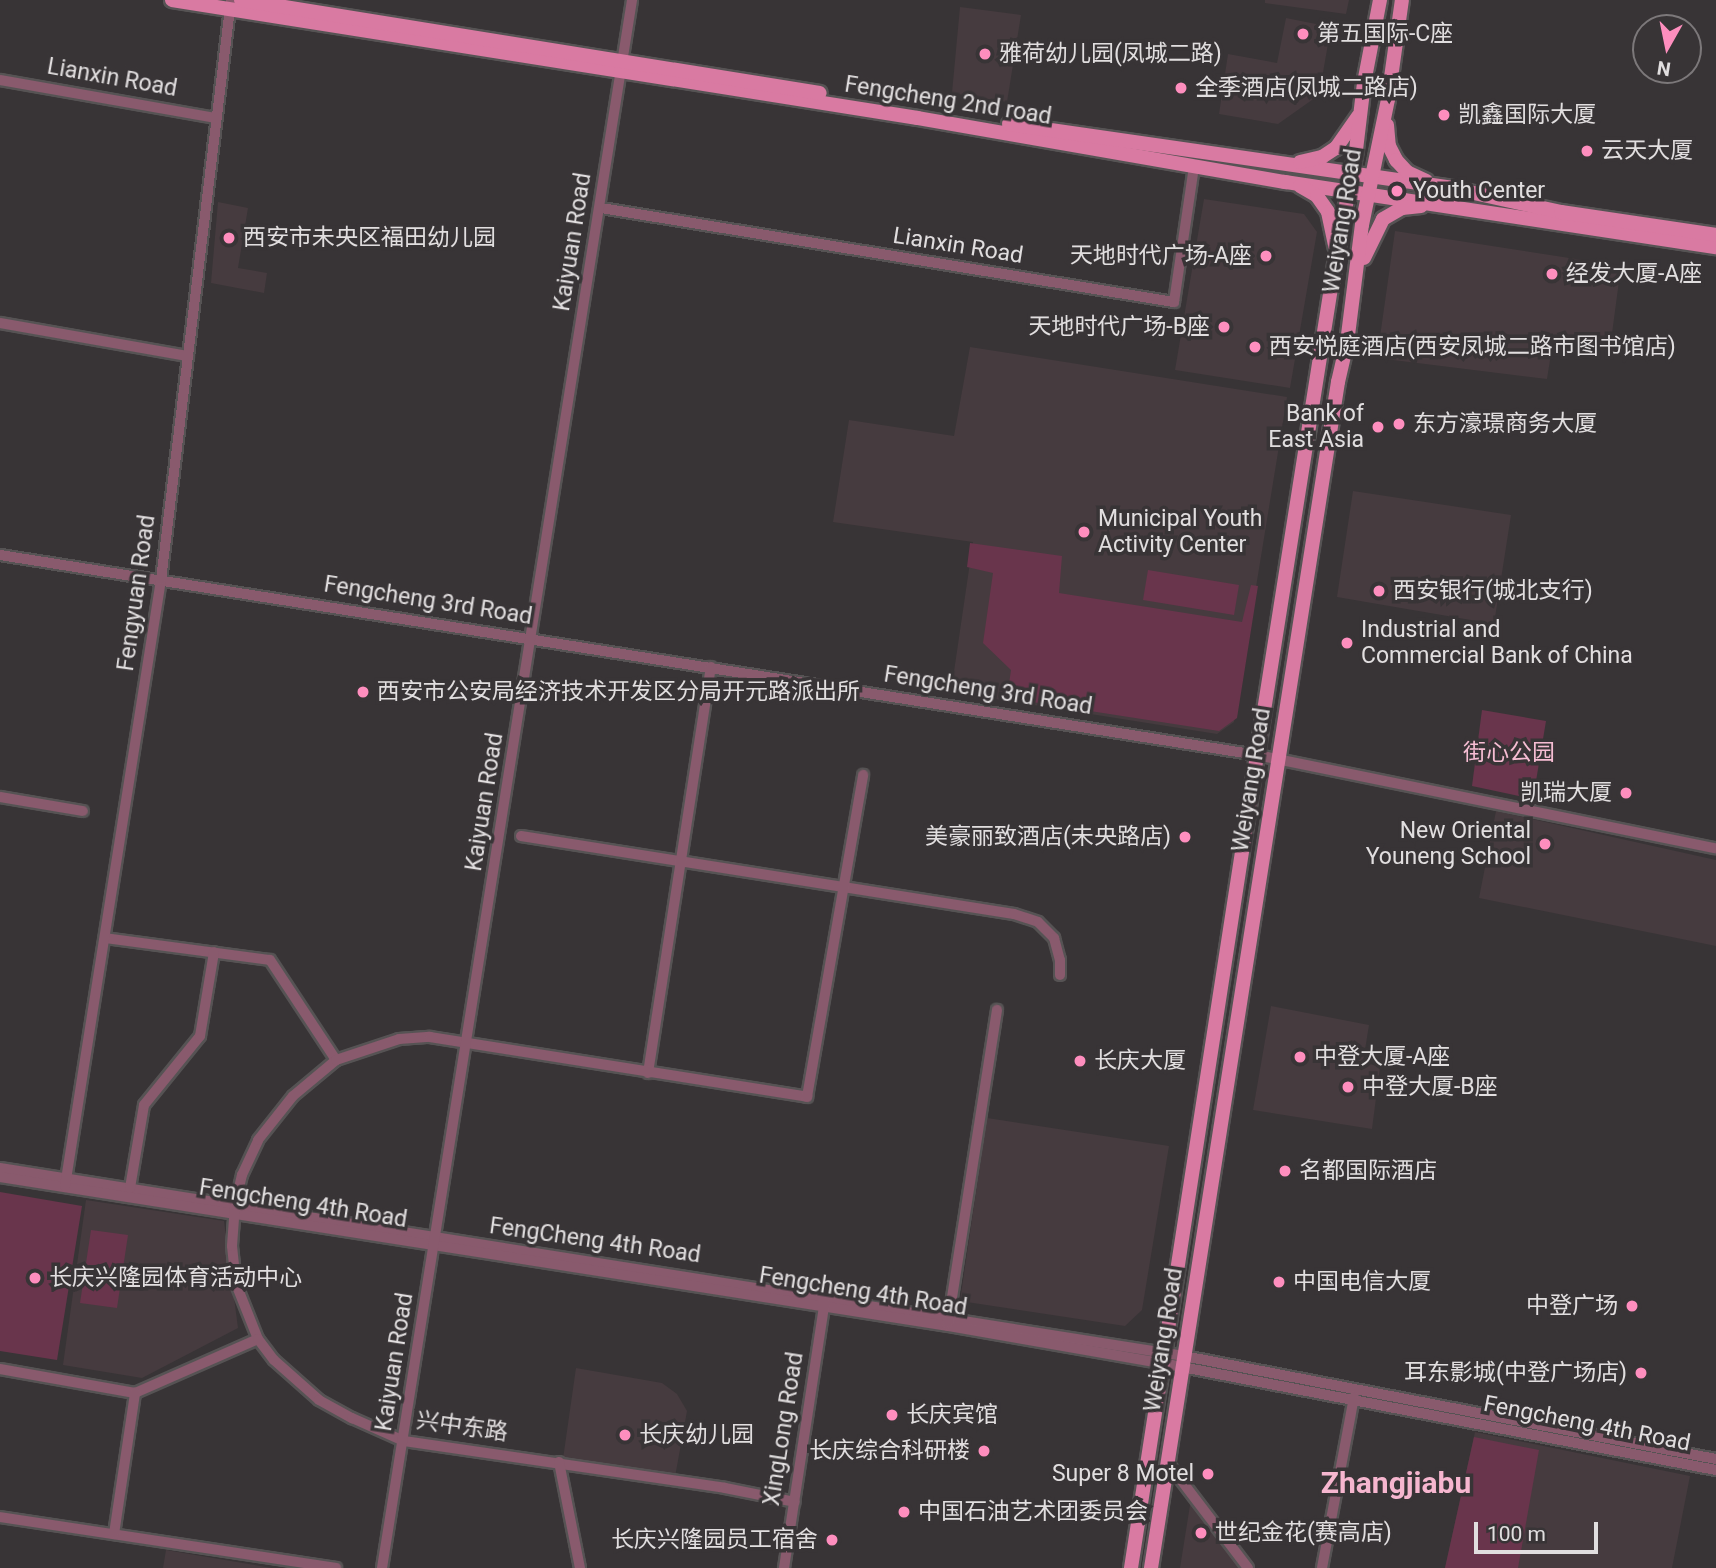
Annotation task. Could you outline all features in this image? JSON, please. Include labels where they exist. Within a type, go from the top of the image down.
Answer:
[{"type":"main road","name":"Fengcheng 2nd road","points":[[172,0],[234,3],[967,126],[1194,167],[1716,247]]},
{"type":"main road","name":"Weiyang Road","points":[[1131,1568],[1257,755],[1349,191],[1360,108],[1380,0]]},
{"type":"main road","name":"Weiyang Road","points":[[1151,1568],[1278,759],[1358,272],[1367,193],[1373,177],[1388,99],[1402,0]]},
{"type":"main road","name":"Fengcheng 2nd road","points":[[621,67],[1451,188],[1561,212],[1716,235]]},
{"type":"main road","points":[[1388,99],[1387,138],[1396,160],[1415,176],[1451,188]]},
{"type":"main road","points":[[1270,162],[1313,160],[1329,153],[1348,135],[1360,108]]},
{"type":"main road","points":[[1285,181],[1311,191],[1328,212],[1336,259]]},
{"type":"main road","points":[[1358,272],[1383,219],[1409,207],[1451,206]]},
{"type":"street","name":"Kaiyuan Road","points":[[382,1568],[601,208],[632,0]]},
{"type":"street","name":"Fengyuan Road","points":[[65,1184],[161,580],[216,118],[234,3]]},
{"type":"street","name":"Lianxin Road","points":[[0,80],[216,118]]},
{"type":"street","name":"Lianxin Road","points":[[601,208],[1174,302],[1194,167]]},
{"type":"street","points":[[0,323],[188,356]]},
{"type":"street","name":"Fengcheng 3rd Road","points":[[0,555],[1257,755],[1716,848]]},
{"type":"street","points":[[648,1073],[711,667]]},
{"type":"street","points":[[105,938],[270,960],[336,1060],[399,1039],[430,1037],[807,1097],[863,775]]},
{"type":"street","points":[[0,797],[83,811]]},
{"type":"street","points":[[521,836],[1014,914],[1038,922],[1054,938],[1060,960],[1060,975]]},
{"type":"street","points":[[130,1188],[144,1105],[200,1036],[214,952]]},
{"type":"street","points":[[949,1321],[997,1010]]},
{"type":"street","name":"兴中东路","points":[[336,1060],[293,1096],[258,1140],[242,1175],[232,1246],[236,1284],[258,1339],[274,1360],[319,1400],[352,1419],[404,1441],[559,1462],[795,1502]]},
{"type":"street","name":"FengCheng 4th Road","points":[[0,1168],[65,1184],[130,1188],[235,1210],[949,1321],[1183,1362]]},
{"type":"street","name":"Fengcheng 4th Road","points":[[0,1178],[65,1184],[235,1210]]},
{"type":"street","name":"XingLong Road","points":[[784,1568],[825,1302]]},
{"type":"street","points":[[0,1369],[135,1394],[258,1339]]},
{"type":"street","name":"Fengcheng 4th Road","points":[[1183,1362],[1716,1470]]},
{"type":"street","points":[[114,1534],[135,1394]]},
{"type":"street","points":[[1322,1568],[1354,1395]]},
{"type":"street","name":"Fengcheng 4th Road","points":[[1354,1395],[1716,1459]]},
{"type":"street","points":[[559,1462],[580,1568]]},
{"type":"street","points":[[1168,1462],[1248,1568]]},
{"type":"street","points":[[0,1517],[335,1568]]},
{"type":"shaded area","points":[[1265,0],[1349,0],[1346,14],[1265,3]]},
{"type":"shaded area","name":"雅荷幼儿园(凤城二路)","points":[[960,7],[1021,15],[1007,102],[952,93]]},
{"type":"shaded area","points":[[1286,18],[1331,27],[1319,95],[1278,124],[1219,114],[1228,54],[1277,63]]},
{"type":"shaded area","points":[[1204,199],[1304,214],[1317,232],[1290,388],[1175,370]]},
{"type":"shaded area","name":"西安市未央区福田幼儿园","points":[[218,202],[248,208],[238,268],[267,273],[264,293],[211,283]]},
{"type":"shaded area","points":[[1395,231],[1621,266],[1611,341],[1553,341],[1547,379],[1377,358]]},
{"type":"shaded area","name":"Municipal Youth Activity Center","points":[[970,347],[1287,397],[1234,722],[1217,734],[951,692],[973,542],[833,522],[849,420],[954,436]]},
{"type":"shaded area","points":[[1353,491],[1511,515],[1494,624],[1337,597]]},
{"type":"shaded area","points":[[1496,811],[1716,860],[1716,946],[1479,898]]},
{"type":"shaded area","points":[[1271,1006],[1369,1025],[1363,1062],[1380,1067],[1372,1129],[1253,1110]]},
{"type":"shaded area","points":[[987,1118],[1169,1146],[1142,1310],[1125,1326],[960,1301]]},
{"type":"shaded area","points":[[86,1200],[224,1221],[238,1328],[142,1378],[63,1365]]},
{"type":"shaded area","name":"长庆幼儿园","points":[[576,1368],[662,1383],[677,1394],[687,1411],[675,1477],[563,1459]]},
{"type":"shaded area","points":[[1475,1432],[1690,1476],[1672,1568],[1445,1568]]},
{"type":"shaded area","name":"世纪金花(赛高店)","points":[[1191,1499],[1242,1568],[1180,1568]]},
{"type":"shaded area","points":[[166,1550],[272,1568],[163,1568]]},
{"type":"green space","points":[[970,543],[1062,556],[1059,593],[1242,622],[1251,585],[1258,586],[1237,718],[1219,731],[1007,698],[1011,670],[983,643],[993,573],[967,567]]},
{"type":"green space","points":[[1148,570],[1239,585],[1234,615],[1143,600]]},
{"type":"green space","name":"街心公园","points":[[1482,710],[1546,721],[1533,799],[1472,786]]},
{"type":"green space","name":"长庆兴隆园体育活动中心","points":[[0,1192],[82,1206],[57,1360],[0,1351]]},
{"type":"green space","points":[[91,1230],[128,1235],[117,1308],[80,1303]]},
{"type":"green space","points":[[1474,1437],[1539,1450],[1518,1568],[1445,1568]]},
{"type":"place","name":"第五国际-C座","points":[[1303,34]]},
{"type":"place","name":"雅荷幼儿园(凤城二路)","points":[[985,54]]},
{"type":"place","name":"全季酒店(凤城二路店)","points":[[1181,88]]},
{"type":"place","name":"凯鑫国际大厦","points":[[1444,115]]},
{"type":"place","name":"云天大厦","points":[[1587,151]]},
{"type":"place","name":"Youth Center","points":[[1397,191]]},
{"type":"place","name":"西安市未央区福田幼儿园","points":[[229,238]]},
{"type":"place","name":"天地时代广场-A座","points":[[1266,256]]},
{"type":"place","name":"经发大厦-A座","points":[[1552,274]]},
{"type":"place","name":"天地时代广场-B座","points":[[1224,327]]},
{"type":"place","name":"西安悦庭酒店(西安凤城二路市图书馆店)","points":[[1255,347]]},
{"type":"place","name":"东方濠璟商务大厦","points":[[1399,424]]},
{"type":"place","name":"Bank of East Asia","points":[[1378,427]]},
{"type":"place","name":"Municipal Youth Activity Center","points":[[1084,532]]},
{"type":"place","name":"西安银行(城北支行)","points":[[1379,591]]},
{"type":"place","name":"Industrial and Commercial Bank of China","points":[[1347,643]]},
{"type":"place","name":"西安市公安局经济技术开发区分局开元路派出所","points":[[363,692]]},
{"type":"place","name":"凯瑞大厦","points":[[1626,793]]},
{"type":"place","name":"美豪丽致酒店(未央路店)","points":[[1185,837]]},
{"type":"place","name":"New Oriental Youneng School","points":[[1545,844]]},
{"type":"place","name":"中登大厦-A座","points":[[1300,1057]]},
{"type":"place","name":"长庆大厦","points":[[1080,1061]]},
{"type":"place","name":"中登大厦-B座","points":[[1348,1087]]},
{"type":"place","name":"名都国际酒店","points":[[1285,1171]]},
{"type":"place","name":"长庆兴隆园体育活动中心","points":[[35,1278]]},
{"type":"place","name":"中国电信大厦","points":[[1279,1282]]},
{"type":"place","name":"中登广场","points":[[1632,1306]]},
{"type":"place","name":"耳东影城(中登广场店)","points":[[1641,1373]]},
{"type":"place","name":"长庆宾馆","points":[[892,1415]]},
{"type":"place","name":"长庆幼儿园","points":[[625,1435]]},
{"type":"place","name":"长庆综合科研楼","points":[[984,1451]]},
{"type":"place","name":"Super 8 Motel","points":[[1208,1474]]},
{"type":"place","name":"中国石油艺术团委员会","points":[[904,1512]]},
{"type":"place","name":"世纪金花(赛高店)","points":[[1201,1533]]},
{"type":"place","name":"长庆兴隆园员工宿舍","points":[[832,1540]]},
{"type":"district","name":"Zhangjiabu","points":[[1396,1483]]}]
